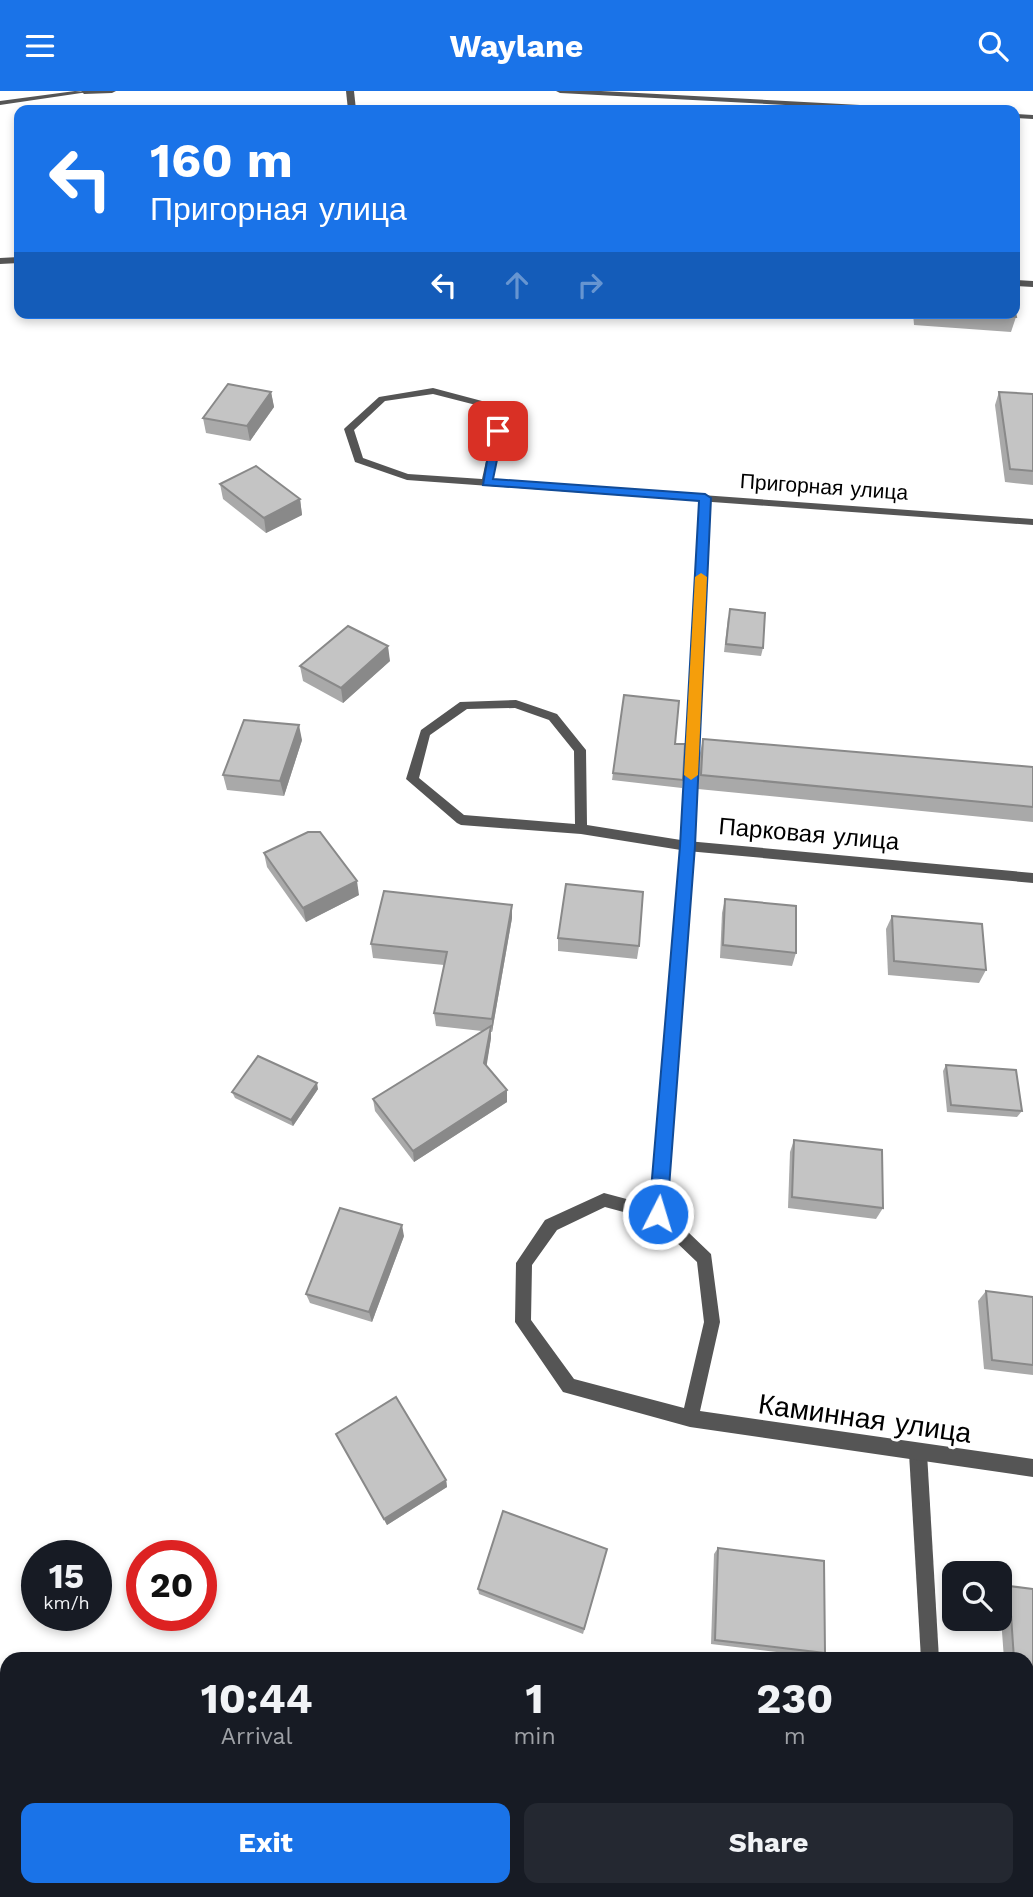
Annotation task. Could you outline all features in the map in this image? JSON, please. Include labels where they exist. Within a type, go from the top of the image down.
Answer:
[{"type":"street","points":[[0,103],[112,91]]},
{"type":"street","points":[[560,91],[822,105]]},
{"type":"street","name":"Пригорная улица","points":[[487,482],[498,431],[479,403],[433,391],[382,399],[349,429],[359,460],[407,477],[1033,522]]},
{"type":"street","points":[[658,1214],[687,846],[705,498]]},
{"type":"street","name":"Парковая улица","points":[[581,829],[580,750],[553,717],[516,704],[464,705],[425,733],[412,779],[461,820],[581,829],[687,846],[1033,877]]},
{"type":"street","name":"Каминная улица","points":[[690,1418],[712,1322],[705,1259],[658,1214],[604,1200],[551,1225],[524,1263],[523,1322],[569,1387],[690,1418],[1033,1468]]},
{"type":"street","points":[[918,1453],[930,1652]]},
{"type":"building","points":[[228,384],[271,392],[247,426],[203,418]]},
{"type":"building","points":[[999,392],[1033,394],[1033,471],[1010,469]]},
{"type":"building","points":[[256,466],[300,499],[264,518],[220,484]]},
{"type":"building","points":[[730,609],[765,613],[763,648],[726,644]]},
{"type":"building","points":[[348,626],[388,646],[341,688],[300,666]]},
{"type":"building","points":[[624,695],[679,701],[675,744],[685,744],[683,780],[613,773]]},
{"type":"building","points":[[244,720],[299,725],[280,781],[223,775]]},
{"type":"building","points":[[703,739],[1033,767],[1033,807],[701,775]]},
{"type":"building","points":[[308,832],[320,832],[357,881],[303,908],[264,853]]},
{"type":"building","points":[[566,884],[643,892],[639,946],[558,938]]},
{"type":"building","points":[[384,891],[512,905],[492,1019],[434,1013],[447,952],[371,944]]},
{"type":"building","points":[[725,899],[796,906],[796,953],[723,945]]},
{"type":"building","points":[[892,916],[982,924],[986,970],[894,961]]},
{"type":"building","points":[[491,1026],[484,1063],[507,1090],[413,1151],[373,1099]]},
{"type":"building","points":[[258,1056],[317,1083],[291,1120],[232,1092]]},
{"type":"building","points":[[946,1065],[1016,1070],[1022,1111],[951,1105]]},
{"type":"building","points":[[794,1140],[882,1150],[883,1208],[792,1197]]},
{"type":"building","points":[[340,1208],[402,1225],[369,1312],[306,1294]]},
{"type":"building","points":[[986,1291],[1033,1297],[1033,1365],[992,1360]]},
{"type":"building","points":[[396,1397],[446,1480],[384,1519],[336,1434]]},
{"type":"building","points":[[503,1511],[607,1549],[584,1629],[478,1589]]},
{"type":"building","points":[[718,1548],[824,1561],[825,1652],[715,1640]]},
{"type":"building","points":[[1012,1586],[1033,1589],[1033,1652],[1014,1652]]},
{"type":"slow traffic","points":[[691,775],[701,577]]},
{"type":"route","points":[[498,431],[487,482],[705,498],[687,846],[658,1214]]}]
